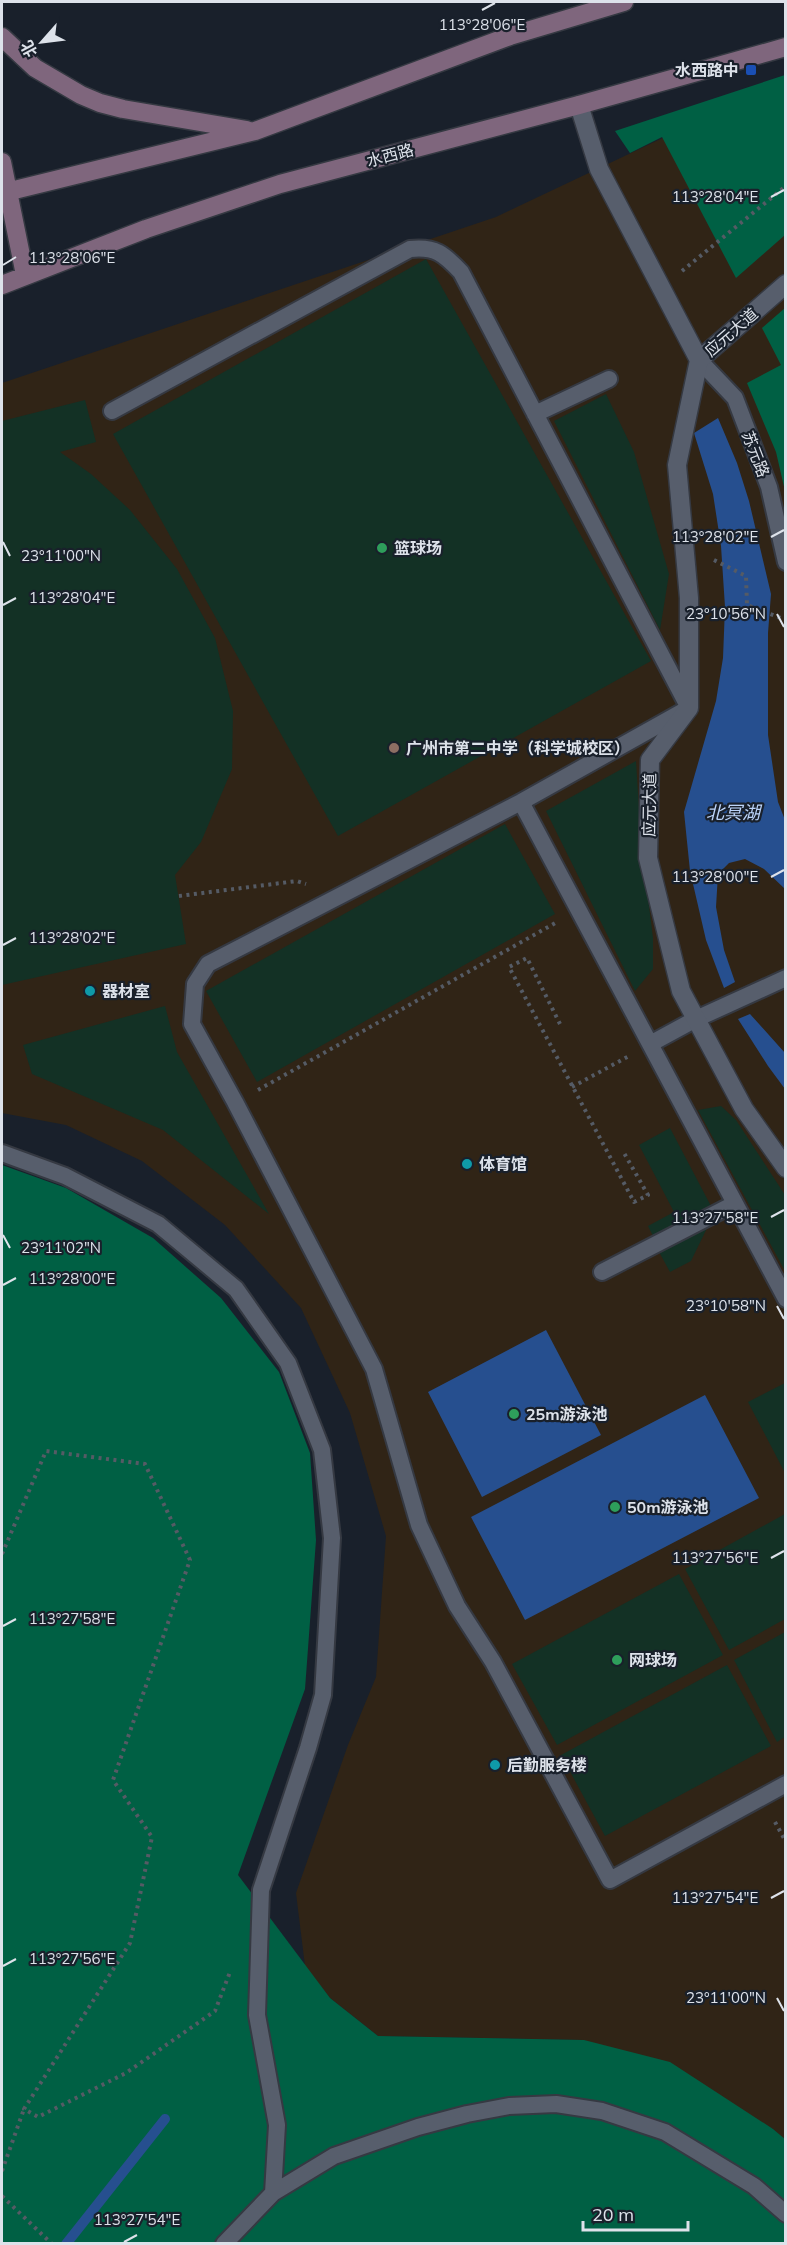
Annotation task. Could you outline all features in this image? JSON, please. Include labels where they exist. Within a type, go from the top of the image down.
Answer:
[{"type":"main road","points":[[5,193],[255,131],[510,36],[624,2]]},
{"type":"main road","points":[[2,37],[35,68],[81,95],[100,103],[123,109],[255,131]]},
{"type":"main road","name":"水西路","points":[[2,285],[146,229],[280,184],[579,105],[786,46]]},
{"type":"main road","points":[[2,162],[5,193],[25,275]]},
{"type":"street","points":[[579,105],[599,169],[699,360]]},
{"type":"street","name":"应元大道","points":[[786,284],[699,360],[677,465],[689,598],[689,708],[650,760],[648,858],[681,991],[744,1109],[786,1168]]},
{"type":"lane","points":[[112,411],[410,249],[428,247],[447,258],[461,272],[689,708],[521,802],[208,964],[195,984],[192,1024],[374,1369],[419,1525],[457,1606],[493,1662],[609,1880],[786,1784]]},
{"type":"lane","name":"苏元路","points":[[699,360],[735,398],[769,487],[786,562]]},
{"type":"lane","points":[[535,414],[609,379]]},
{"type":"lane","points":[[521,802],[786,1299]]},
{"type":"lane","points":[[650,1044],[696,1019],[786,978]]},
{"type":"lane","points":[[2,1154],[65,1176],[158,1224],[236,1289],[288,1362],[322,1450],[332,1538],[323,1695],[261,1890],[257,2015],[277,2125],[273,2193]]},
{"type":"lane","points":[[602,1272],[734,1204]]},
{"type":"lane","points":[[224,2244],[273,2193],[334,2156],[418,2127],[509,2106],[556,2104],[602,2111],[665,2132],[754,2186],[786,2214]]},
{"type":"path","points":[[660,289],[786,186]]},
{"type":"path","points":[[686,564],[705,555],[746,576],[747,605],[786,620]]},
{"type":"path","points":[[179,896],[297,881],[341,895]]},
{"type":"path","points":[[235,1102],[579,910]]},
{"type":"path","points":[[560,1024],[526,958],[509,968],[634,1202],[648,1195],[624,1153]]},
{"type":"path","points":[[572,1087],[650,1044]]},
{"type":"path","points":[[2,1554],[46,1451],[145,1464],[190,1560],[113,1780],[152,1837],[130,1943],[24,2109],[2,2171]]},
{"type":"path","points":[[775,1822],[786,1842]]},
{"type":"path","points":[[24,2109],[38,2117],[126,2073],[215,2011],[232,1967]]},
{"type":"path","points":[[2,2196],[52,2244]]},
{"type":"shaded area","name":"广州市第二中学（科学城校区）","points":[[785,80],[785,2140],[773,2129],[584,2040],[378,2036],[330,1998],[305,1966],[296,1893],[348,1745],[376,1677],[386,1536],[350,1413],[301,1308],[225,1225],[142,1161],[66,1125],[2,1113],[2,383],[496,217]]},
{"type":"green space","points":[[785,75],[785,235],[736,278],[662,137],[630,153],[615,131]]},
{"type":"green space","name":"篮球场","points":[[426,259],[651,661],[338,836],[113,434]]},
{"type":"green space","points":[[785,308],[785,491],[776,452],[747,383],[781,365],[762,328]]},
{"type":"green space","points":[[606,394],[634,452],[669,574],[660,630],[554,421]]},
{"type":"green space","points":[[85,400],[96,442],[60,452],[91,474],[130,510],[177,569],[215,638],[233,711],[232,769],[201,842],[175,875],[186,944],[2,985],[2,421]]},
{"type":"green space","points":[[636,761],[641,841],[653,938],[653,969],[635,991],[546,811]]},
{"type":"green space","points":[[505,824],[555,914],[257,1082],[206,991]]},
{"type":"green space","points":[[165,1006],[177,1052],[269,1214],[163,1130],[32,1074],[23,1045]]},
{"type":"green space","points":[[721,1106],[736,1120],[785,1195],[785,1271],[698,1110]]},
{"type":"green space","points":[[670,1128],[712,1208],[654,1238],[648,1226],[674,1212],[639,1145]]},
{"type":"green space","points":[[2,1165],[66,1188],[153,1238],[221,1298],[279,1372],[310,1453],[316,1540],[305,1689],[238,1875],[330,1998],[378,2036],[584,2040],[670,2062],[773,2129],[786,2140],[785,2243],[2,2244]]},
{"type":"green space","points":[[709,1224],[691,1261],[670,1272],[658,1250]]},
{"type":"green space","points":[[785,1383],[785,1473],[748,1402]]},
{"type":"green space","name":"网球场","points":[[785,1514],[785,1619],[729,1650],[685,1569]]},
{"type":"green space","name":"网球场","points":[[679,1574],[723,1655],[557,1745],[512,1664]]},
{"type":"green space","points":[[785,1632],[785,1737],[777,1742],[734,1660]]},
{"type":"green space","name":"网球场","points":[[727,1665],[771,1746],[605,1836],[561,1755]]},
{"type":"water","name":"北冥湖","points":[[718,418],[737,463],[749,501],[771,594],[768,633],[768,735],[778,802],[785,820],[785,889],[764,869],[745,859],[729,863],[718,874],[716,907],[724,950],[735,982],[724,988],[706,940],[690,871],[684,812],[716,701],[723,658],[725,607],[721,546],[713,494],[694,433]]},
{"type":"water","points":[[750,1014],[785,1053],[785,1089],[738,1019]]},
{"type":"water","name":"25m游泳池","points":[[546,1330],[601,1435],[482,1497],[428,1392]]},
{"type":"water","name":"50m游泳池","points":[[705,1395],[759,1498],[525,1620],[471,1517]]},
{"type":"waterway","points":[[66,2244],[165,2119]]},
{"type":"place","name":"水西路中","points":[[751,70]]},
{"type":"place","name":"篮球场","points":[[382,548]]},
{"type":"place","name":"广州市第二中学（科学城校区）","points":[[394,748]]},
{"type":"place","name":"器材室","points":[[90,991]]},
{"type":"place","name":"体育馆","points":[[467,1164]]},
{"type":"place","name":"25m游泳池","points":[[514,1414]]},
{"type":"place","name":"50m游泳池","points":[[615,1507]]},
{"type":"place","name":"网球场","points":[[617,1660]]},
{"type":"place","name":"后勤服务楼","points":[[495,1765]]}]
